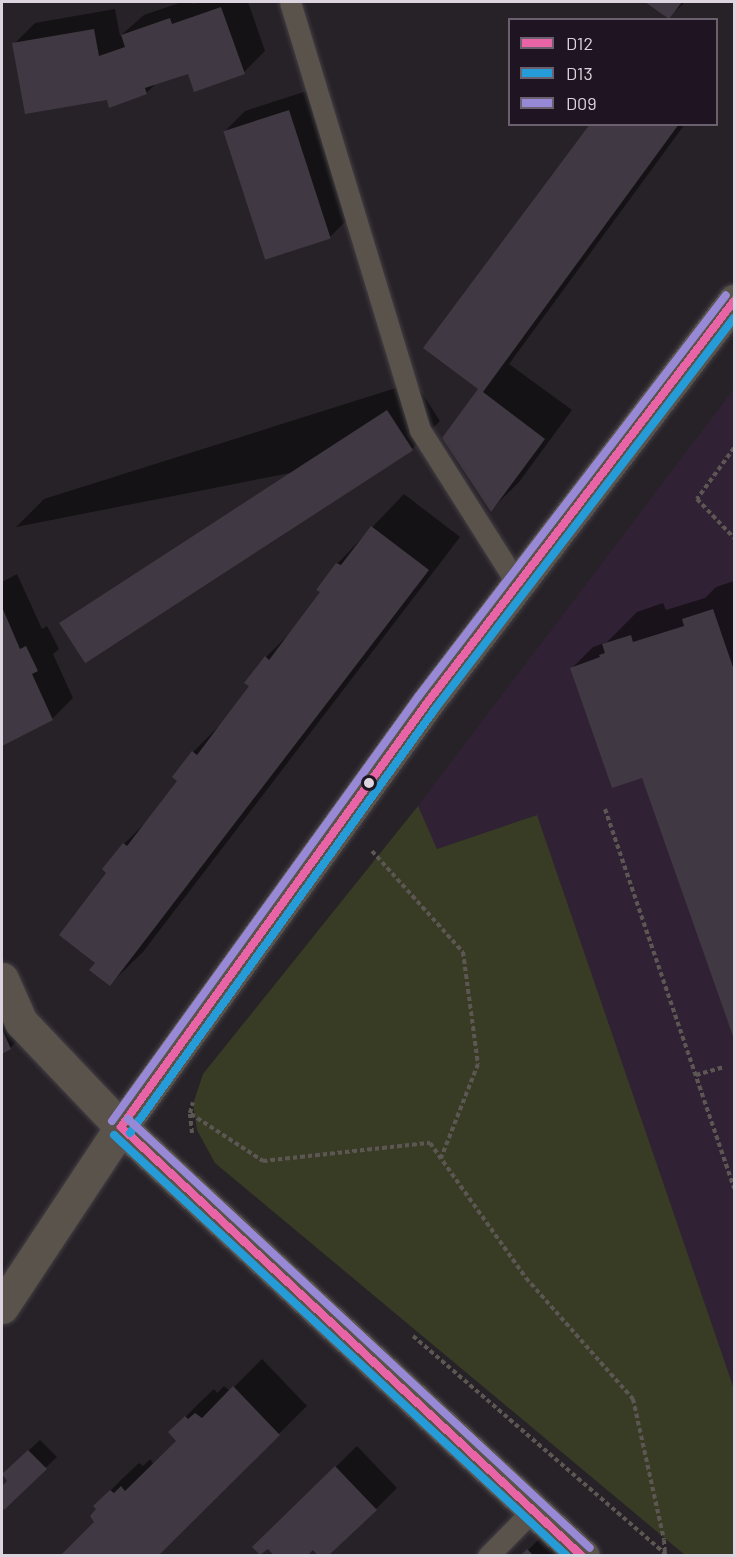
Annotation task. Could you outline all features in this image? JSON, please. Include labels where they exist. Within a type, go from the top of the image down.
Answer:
[{"type":"street","points":[[2,1307],[121,1127],[427,703],[735,301]]},
{"type":"street","points":[[2,979],[21,1022],[121,1127],[583,1556]]},
{"type":"lane","points":[[290,2],[420,430],[518,585]]},
{"type":"lane","points":[[488,1556],[532,1511]]},
{"type":"path","points":[[735,448],[698,500],[735,538]]},
{"type":"path","points":[[605,809],[735,1189]]},
{"type":"path","points":[[370,849],[463,952],[478,1064],[441,1158]]},
{"type":"path","points":[[696,1075],[724,1067]]},
{"type":"path","points":[[192,1137],[190,1113],[196,1093]]},
{"type":"path","points":[[190,1113],[263,1161],[430,1143],[526,1278],[633,1399],[666,1555]]},
{"type":"path","points":[[406,1330],[666,1555]]},
{"type":"shaded area","points":[[734,389],[734,1389],[537,815],[437,849],[418,806]]},
{"type":"green space","points":[[418,806],[437,849],[537,815],[734,1389],[734,1555],[685,1555],[215,1163],[197,1130],[193,1104],[203,1074]]},
{"type":"building","points":[[645,2],[682,2],[668,18]]},
{"type":"building","points":[[221,7],[245,74],[194,92],[188,74],[145,88],[147,94],[109,108],[107,100],[25,114],[12,43],[94,29],[99,56],[125,47],[121,35],[170,18],[172,24]]},
{"type":"building","points":[[289,110],[331,238],[265,260],[223,131]]},
{"type":"building","points":[[589,126],[678,126],[483,392],[545,439],[491,512],[442,438],[478,389],[423,348]]},
{"type":"building","points":[[387,410],[413,450],[85,663],[59,623]]},
{"type":"building","points":[[371,526],[429,570],[110,986],[89,970],[95,963],[59,935],[106,873],[102,869],[123,843],[127,846],[177,781],[172,777],[192,751],[197,755],[249,686],[244,683],[265,656],[269,660],[320,592],[316,590],[336,563],[341,565]]},
{"type":"building","points":[[2,607],[20,649],[26,646],[38,671],[32,674],[53,720],[2,746]]},
{"type":"building","points":[[713,609],[734,670],[734,1039],[642,778],[612,788],[570,668],[600,657],[599,655],[605,653],[602,644],[631,635],[633,642],[684,626],[682,619]]},
{"type":"building","points":[[2,1029],[11,1049],[2,1054]]},
{"type":"building","points":[[233,1386],[280,1435],[158,1556],[60,1556],[94,1522],[90,1516],[96,1509],[93,1506],[110,1490],[114,1493],[121,1486],[125,1491],[176,1441],[168,1432],[185,1416],[188,1419],[195,1413],[202,1418]]},
{"type":"building","points":[[28,1450],[47,1469],[4,1510],[2,1486],[7,1481],[2,1474]]},
{"type":"building","points":[[335,1466],[377,1510],[328,1556],[318,1556],[313,1550],[307,1556],[274,1556],[268,1549],[260,1555],[252,1547]]},
{"type":"building","points":[[527,1549],[534,1556],[520,1556]]},
{"type":"transit line","name":"D09","points":[[112,1121],[418,697],[726,295]]},
{"type":"transit line","name":"D12","points":[[121,1127],[427,703],[734,301]]},
{"type":"transit line","name":"D13","points":[[130,1133],[435,709],[734,318]]},
{"type":"transit line","name":"D09","points":[[128,1119],[590,1548]]},
{"type":"transit line","name":"D12","points":[[121,1127],[582,1556]]},
{"type":"transit line","name":"D13","points":[[114,1135],[567,1556]]}]
